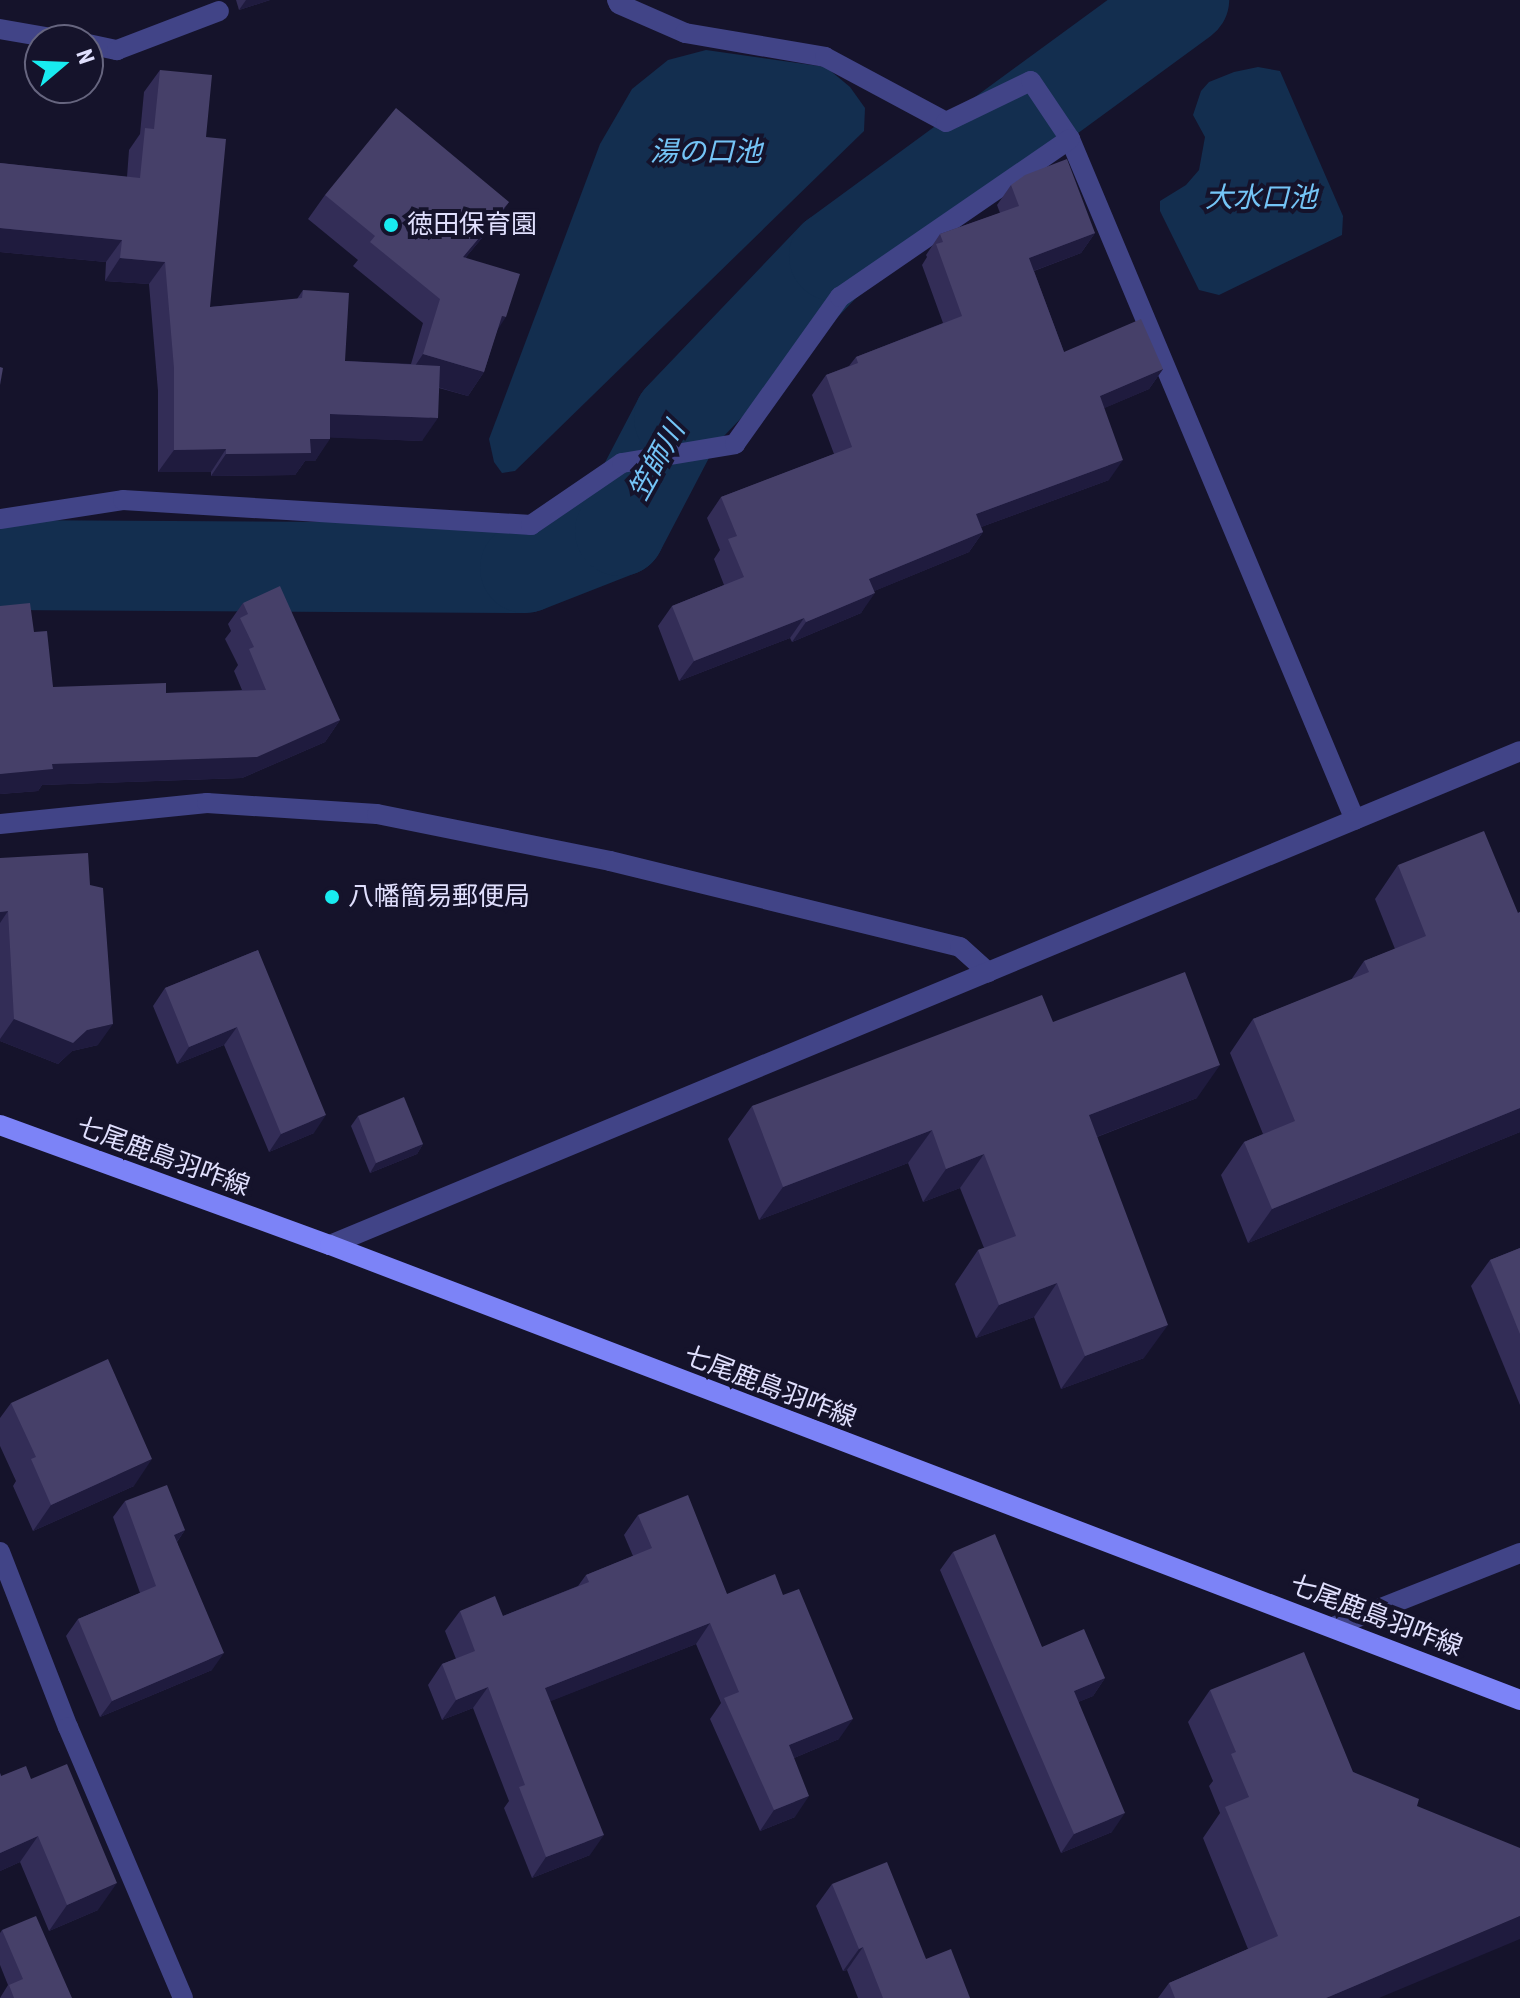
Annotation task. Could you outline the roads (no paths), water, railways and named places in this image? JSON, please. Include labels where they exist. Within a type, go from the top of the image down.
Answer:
[{"type":"main road","name":"七尾鹿島羽咋線","points":[[0,1125],[330,1245],[1520,1700]]},
{"type":"street","points":[[617,0],[619,4],[685,33],[825,57],[946,122],[1031,81],[1070,139],[1355,820]]},
{"type":"street","points":[[104,47],[117,50],[219,11]]},
{"type":"street","points":[[0,29],[24,33]]},
{"type":"street","points":[[0,519],[123,500],[531,525],[622,463],[735,444],[840,297],[1070,139]]},
{"type":"street","points":[[330,1245],[1520,751]]},
{"type":"street","points":[[0,824],[207,803],[377,814],[610,861],[960,947],[988,972]]},
{"type":"street","points":[[0,1552],[68,1727],[183,1998]]},
{"type":"street","points":[[1333,1627],[1520,1553]]},
{"type":"water","name":"湯の口池","points":[[706,50],[826,67],[850,87],[865,108],[864,131],[515,471],[502,473],[494,462],[489,439],[600,144],[632,89],[668,60]]},
{"type":"water","name":"大水口池","points":[[1258,67],[1280,71],[1343,216],[1342,235],[1219,295],[1199,290],[1160,211],[1160,201],[1186,185],[1199,170],[1205,137],[1193,115],[1201,91],[1209,82]]},
{"type":"waterway","name":"笠師川","points":[[0,565],[525,568],[620,531],[679,418],[834,256],[1184,0]]},
{"type":"place","name":"徳田保育園","points":[[391,225]]},
{"type":"place","name":"八幡簡易郵便局","points":[[332,897]]}]
